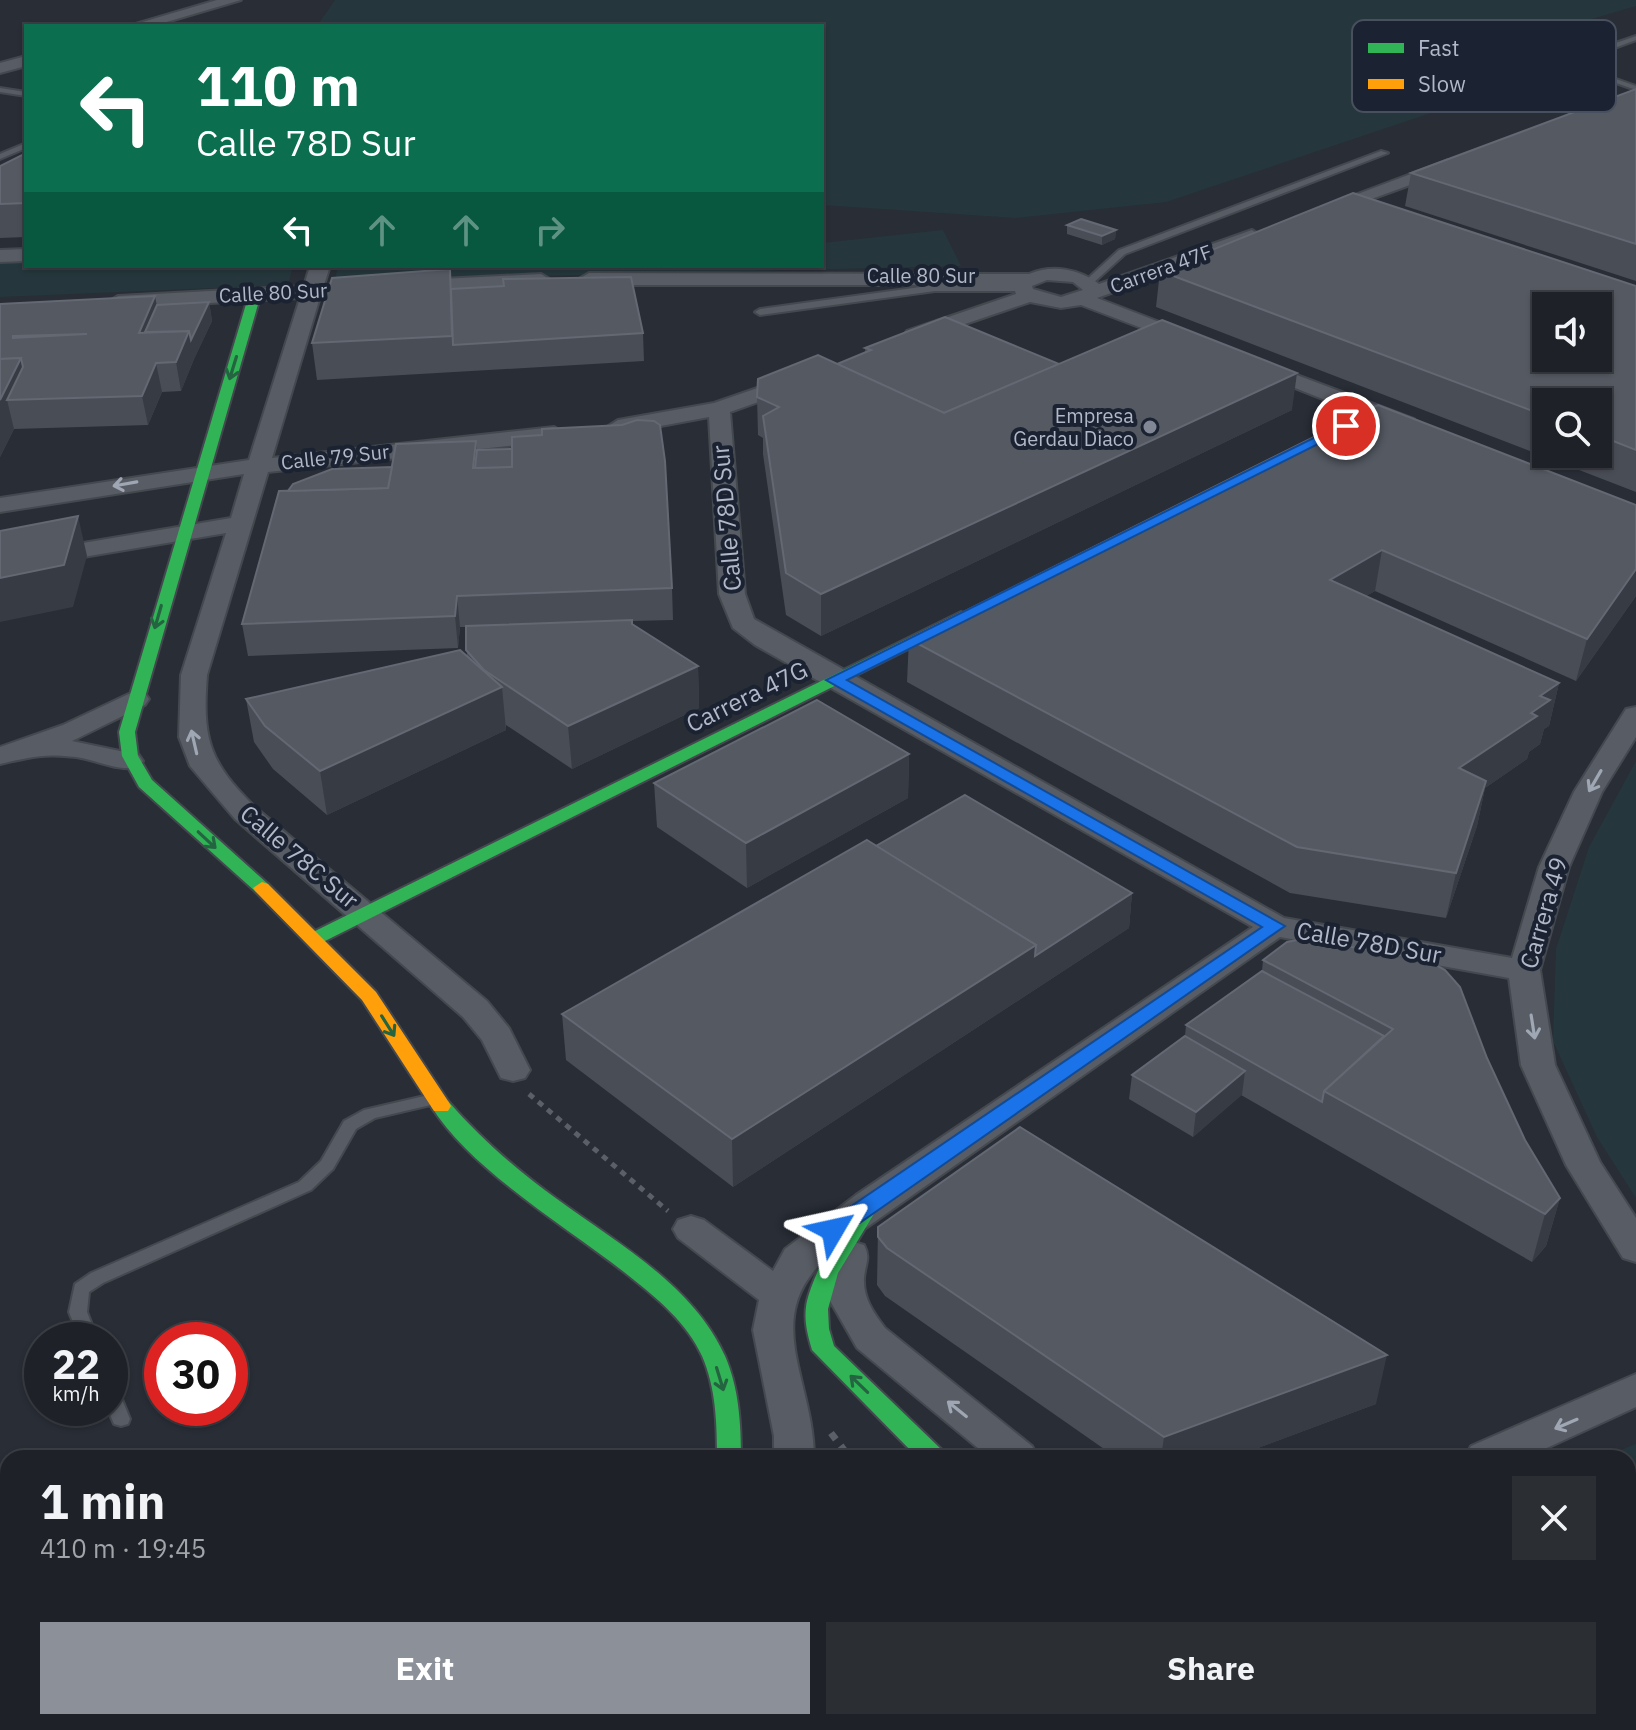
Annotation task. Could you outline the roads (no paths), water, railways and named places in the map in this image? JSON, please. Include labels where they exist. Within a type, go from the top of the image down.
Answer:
[{"type":"street","points":[[144,24],[234,0]]},
{"type":"street","points":[[0,68],[24,63]]},
{"type":"street","points":[[1300,218],[1461,160]]},
{"type":"street","points":[[1344,202],[1374,212]]},
{"type":"street","name":"Carrera 47F","points":[[1088,291],[1270,229]]},
{"type":"street","points":[[0,256],[24,255]]},
{"type":"street","points":[[890,344],[992,306],[1056,274],[1214,350]]},
{"type":"street","name":"Calle 80 Sur","points":[[96,303],[255,294],[316,278],[655,277],[1026,288]]},
{"type":"street","name":"Calle 78C Sur","points":[[316,278],[194,675],[189,717],[194,750],[211,780],[475,1009],[497,1036],[513,1070]]},
{"type":"street","points":[[1026,288],[1062,302],[1088,291]]},
{"type":"street","points":[[33,748],[76,749],[129,761],[126,731],[255,294]]},
{"type":"street","points":[[1243,361],[1432,434]]},
{"type":"street","points":[[719,409],[819,371]]},
{"type":"street","name":"Calle 79 Sur","points":[[0,505],[202,472],[668,421],[719,409]]},
{"type":"street","name":"Calle 78D Sur","points":[[719,409],[735,609],[742,623],[764,639],[1275,926],[1524,970]]},
{"type":"street","points":[[1346,426],[1374,412]]},
{"type":"street","points":[[0,564],[183,533],[244,514],[269,486],[345,457]]},
{"type":"street","name":"Carrera 47G","points":[[314,939],[976,609]]},
{"type":"street","points":[[0,756],[33,748],[135,699]]},
{"type":"street","name":"Carrera 49","points":[[1636,715],[1588,792],[1554,867],[1524,970],[1538,1065],[1584,1165],[1636,1248]]},
{"type":"street","name":"Calle 78C Sur","points":[[129,761],[145,783],[314,939],[372,999],[433,1099],[466,1135],[653,1283],[682,1311],[708,1345],[722,1381],[730,1423],[729,1450]]},
{"type":"street","points":[[794,1450],[794,1436],[772,1330],[779,1295],[798,1259],[869,1204],[1275,926]]},
{"type":"street","points":[[869,1204],[821,1287],[814,1310],[815,1327],[824,1350],[926,1450]]},
{"type":"street","points":[[869,1204],[846,1268],[844,1293],[853,1315],[871,1338],[1008,1450]]},
{"type":"street","points":[[691,1229],[779,1295]]},
{"type":"street","points":[[1503,1450],[1636,1390]]},
{"type":"lane","points":[[1616,45],[1636,38]]},
{"type":"lane","points":[[1616,81],[1636,88]]},
{"type":"lane","points":[[0,90],[24,94]]},
{"type":"lane","points":[[0,157],[24,146]]},
{"type":"lane","points":[[1088,291],[1122,252],[1384,153]]},
{"type":"lane","points":[[760,312],[935,288],[1026,288]]},
{"type":"lane","points":[[82,1322],[78,1312],[81,1289],[97,1278],[305,1186],[327,1165],[350,1125],[370,1114],[433,1099]]},
{"type":"place","name":"Empresa Gerdau Diaco","points":[[1150,427]]}]
